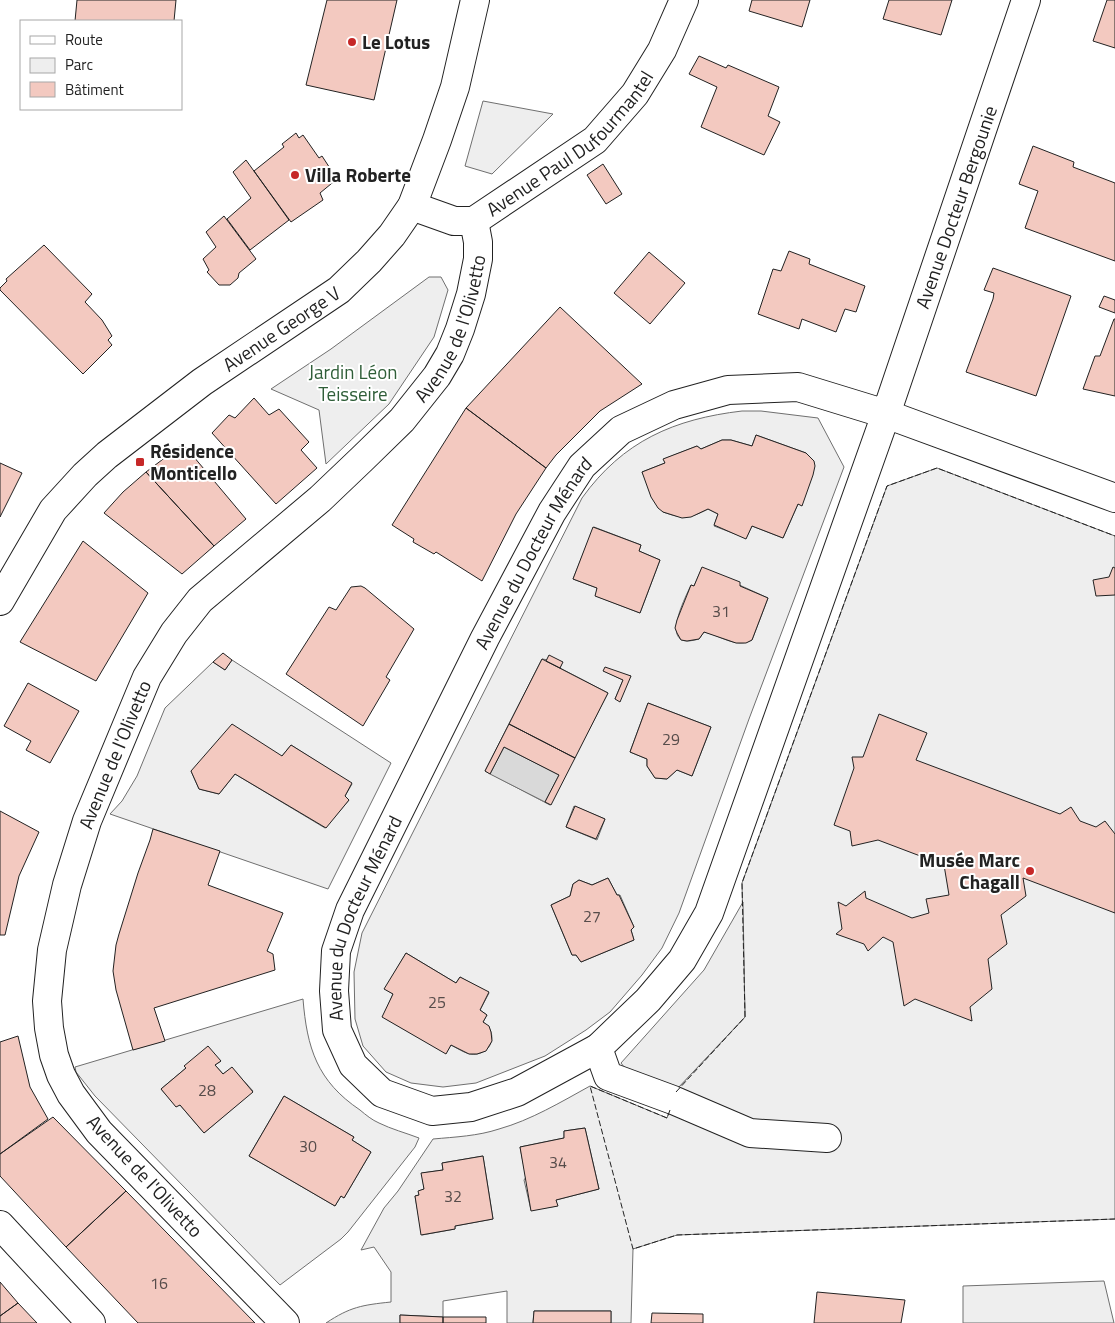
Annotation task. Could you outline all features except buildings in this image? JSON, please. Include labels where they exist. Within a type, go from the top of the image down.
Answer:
[{"type":"street","name":"Avenue George V","points":[[0,601],[53,510],[85,475],[107,455],[202,382],[338,290],[370,261],[392,235],[412,206],[437,140],[455,87],[475,0]]},
{"type":"street","name":"Avenue Paul Dufourmantel","points":[[412,206],[454,221],[474,221],[596,140],[635,94],[662,50],[684,0]]},
{"type":"street","name":"Avenue Docteur Bergounie","points":[[886,414],[1026,0]]},
{"type":"street","name":"Avenue de l'Olivetto","points":[[285,1323],[99,1132],[71,1094],[61,1075],[54,1055],[49,1028],[47,1001],[52,950],[67,885],[87,820],[147,678],[174,634],[200,600],[320,499],[362,460],[402,420],[437,376],[450,354],[460,330],[471,294],[478,259],[478,242],[474,221]]},
{"type":"street","name":"Avenue du Docteur Ménard","points":[[886,414],[709,913],[682,960],[648,1000],[598,1048],[517,1092],[471,1107],[432,1111],[382,1093],[353,1065],[337,1030],[334,991],[336,951],[350,910],[485,638],[552,512],[582,466],[621,430],[674,405],[728,390],[798,387],[886,414],[1115,498]]},
{"type":"street","points":[[598,1048],[608,1076],[673,1100],[750,1133],[827,1138]]},
{"type":"street","points":[[0,1225],[91,1323]]},
{"type":"green space","points":[[483,101],[553,114],[492,174],[465,166]]},
{"type":"green space","name":"Jardin Léon Teisseire","points":[[429,277],[441,277],[448,290],[434,337],[389,404],[326,464],[319,410],[271,389],[331,349]]},
{"type":"green space","points":[[742,411],[761,411],[818,418],[844,467],[749,719],[679,913],[662,948],[642,975],[610,1012],[545,1056],[476,1083],[443,1087],[411,1083],[386,1072],[363,1046],[355,1019],[354,972],[362,933],[582,498],[615,461],[652,436],[672,427],[717,415]],"holes":[[[756,435],[806,453],[813,461],[801,505],[798,504],[783,538],[752,526],[746,538],[714,526],[718,514],[708,509],[696,515],[686,517],[663,512],[642,472],[665,463],[664,459],[697,446],[701,449],[722,440],[731,440],[752,446]],[[594,527],[641,545],[639,551],[660,560],[640,613],[596,596],[597,588],[573,579]],[[702,568],[768,598],[752,640],[740,643],[728,641],[704,632],[699,639],[691,641],[680,639],[676,626],[681,607],[691,585],[694,586]],[[542,659],[562,662],[560,668],[608,693],[550,805],[485,771]],[[604,671],[631,676],[615,699],[623,680]],[[648,703],[711,727],[692,776],[677,770],[667,779],[655,778],[647,766],[647,759],[630,752]],[[574,806],[605,819],[597,840],[566,827]],[[608,878],[617,895],[620,895],[634,927],[631,930],[634,940],[581,962],[576,955],[572,955],[551,905],[570,896],[573,884],[579,880],[592,885]],[[406,953],[456,983],[460,977],[489,993],[480,1010],[487,1015],[483,1022],[490,1030],[492,1040],[487,1049],[477,1054],[467,1053],[451,1045],[446,1053],[383,1017],[393,994],[385,989]]]},
{"type":"green space","points":[[937,468],[1115,536],[1115,1219],[677,1235],[633,1249],[631,1323],[611,1323],[611,1311],[534,1311],[533,1323],[507,1323],[507,1291],[443,1301],[443,1317],[400,1315],[400,1323],[326,1323],[342,1313],[357,1308],[391,1302],[391,1272],[374,1247],[361,1250],[384,1208],[398,1191],[433,1139],[475,1135],[523,1121],[590,1086],[667,1118],[677,1089],[745,1017],[742,883],[887,486]],"holes":[[[585,1128],[599,1189],[556,1200],[557,1206],[531,1210],[524,1180],[526,1177],[520,1147],[564,1138],[564,1131]],[[483,1156],[493,1219],[455,1226],[455,1229],[422,1235],[415,1196],[419,1195],[419,1191],[424,1189],[422,1173],[443,1170],[442,1163]]]},
{"type":"green space","points":[[232,660],[391,763],[328,889],[110,814],[122,801],[137,776],[165,708],[213,662],[225,670]],"holes":[[[291,745],[352,784],[345,796],[349,800],[325,828],[235,774],[219,794],[199,789],[191,771],[282,756]]]},
{"type":"green space","points":[[303,999],[311,1048],[324,1075],[334,1087],[345,1099],[367,1116],[388,1127],[419,1138],[415,1147],[348,1232],[280,1285],[95,1096],[76,1072],[75,1067]],"holes":[[[221,1061],[215,1065],[223,1074],[232,1068],[253,1091],[204,1133],[180,1105],[176,1106],[161,1089],[186,1068],[185,1066]],[[284,1096],[354,1137],[352,1140],[371,1152],[344,1198],[341,1196],[335,1206],[249,1156]]]},
{"type":"green space","points":[[1104,1281],[1114,1323],[963,1323],[963,1286]]},
{"type":"shaded area","points":[[504,747],[559,775],[545,802],[490,774]]},
{"type":"shaded area","points":[[743,902],[745,1017],[677,1089],[628,1072],[621,1063],[704,970]]},
{"type":"fence","points":[[676,1092],[745,1017],[742,883],[887,486],[937,468],[1115,536]]},
{"type":"fence","points":[[670,1110],[667,1118],[590,1086],[633,1249],[677,1235],[1115,1219]]},
{"type":"place","name":"Le Lotus","points":[[352,42]]},
{"type":"place","name":"Villa Roberte","points":[[295,175]]},
{"type":"place","name":"Résidence Monticello","points":[[140,462]]},
{"type":"place","name":"Musée Marc Chagall","points":[[1030,871]]}]
